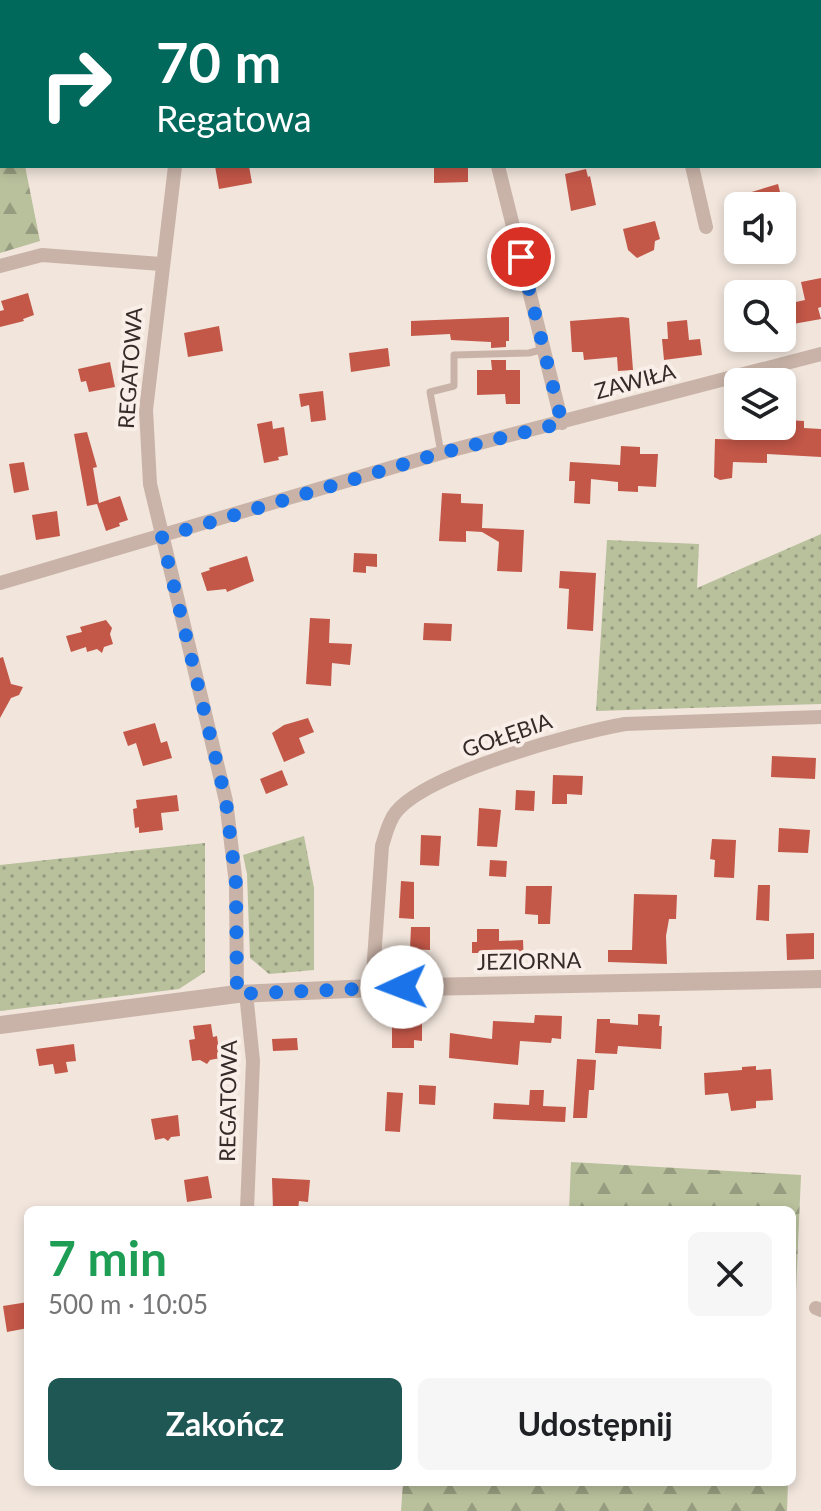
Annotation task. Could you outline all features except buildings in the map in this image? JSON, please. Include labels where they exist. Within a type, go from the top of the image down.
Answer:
[{"type":"street","name":"REGATOWA","points":[[175,168],[146,410],[150,484],[226,801],[236,884],[241,993],[253,1061],[247,1206]]},
{"type":"street","points":[[499,168],[562,423]]},
{"type":"street","points":[[692,168],[706,227]]},
{"type":"street","points":[[0,266],[42,255],[161,264]]},
{"type":"street","name":"ZAWIŁA","points":[[0,583],[441,453],[821,354]]},
{"type":"street","name":"GOŁĘBIA","points":[[372,988],[382,846],[395,813],[413,797],[516,752],[600,728],[625,724],[821,717]]},
{"type":"street","name":"JEZIORNA","points":[[0,1025],[241,993],[821,979]]},
{"type":"lane","points":[[441,453],[430,392],[454,386],[454,355],[529,353],[544,349]]},
{"type":"green space","points":[[0,168],[25,168],[40,241],[0,253]]},
{"type":"green space","points":[[821,534],[821,704],[596,711],[607,540],[699,544],[697,588]]},
{"type":"green space","points":[[304,836],[314,888],[314,970],[269,974],[250,958],[247,874],[243,855]]},
{"type":"green space","points":[[205,843],[205,972],[179,989],[0,1011],[0,865]]},
{"type":"green space","points":[[571,1162],[801,1175],[796,1292],[796,1206],[569,1206]]},
{"type":"green space","points":[[403,1486],[788,1486],[787,1511],[401,1511]]},
{"type":"route","points":[[402,987],[237,994],[236,884],[226,801],[162,537],[441,453],[562,423],[521,257]]}]
